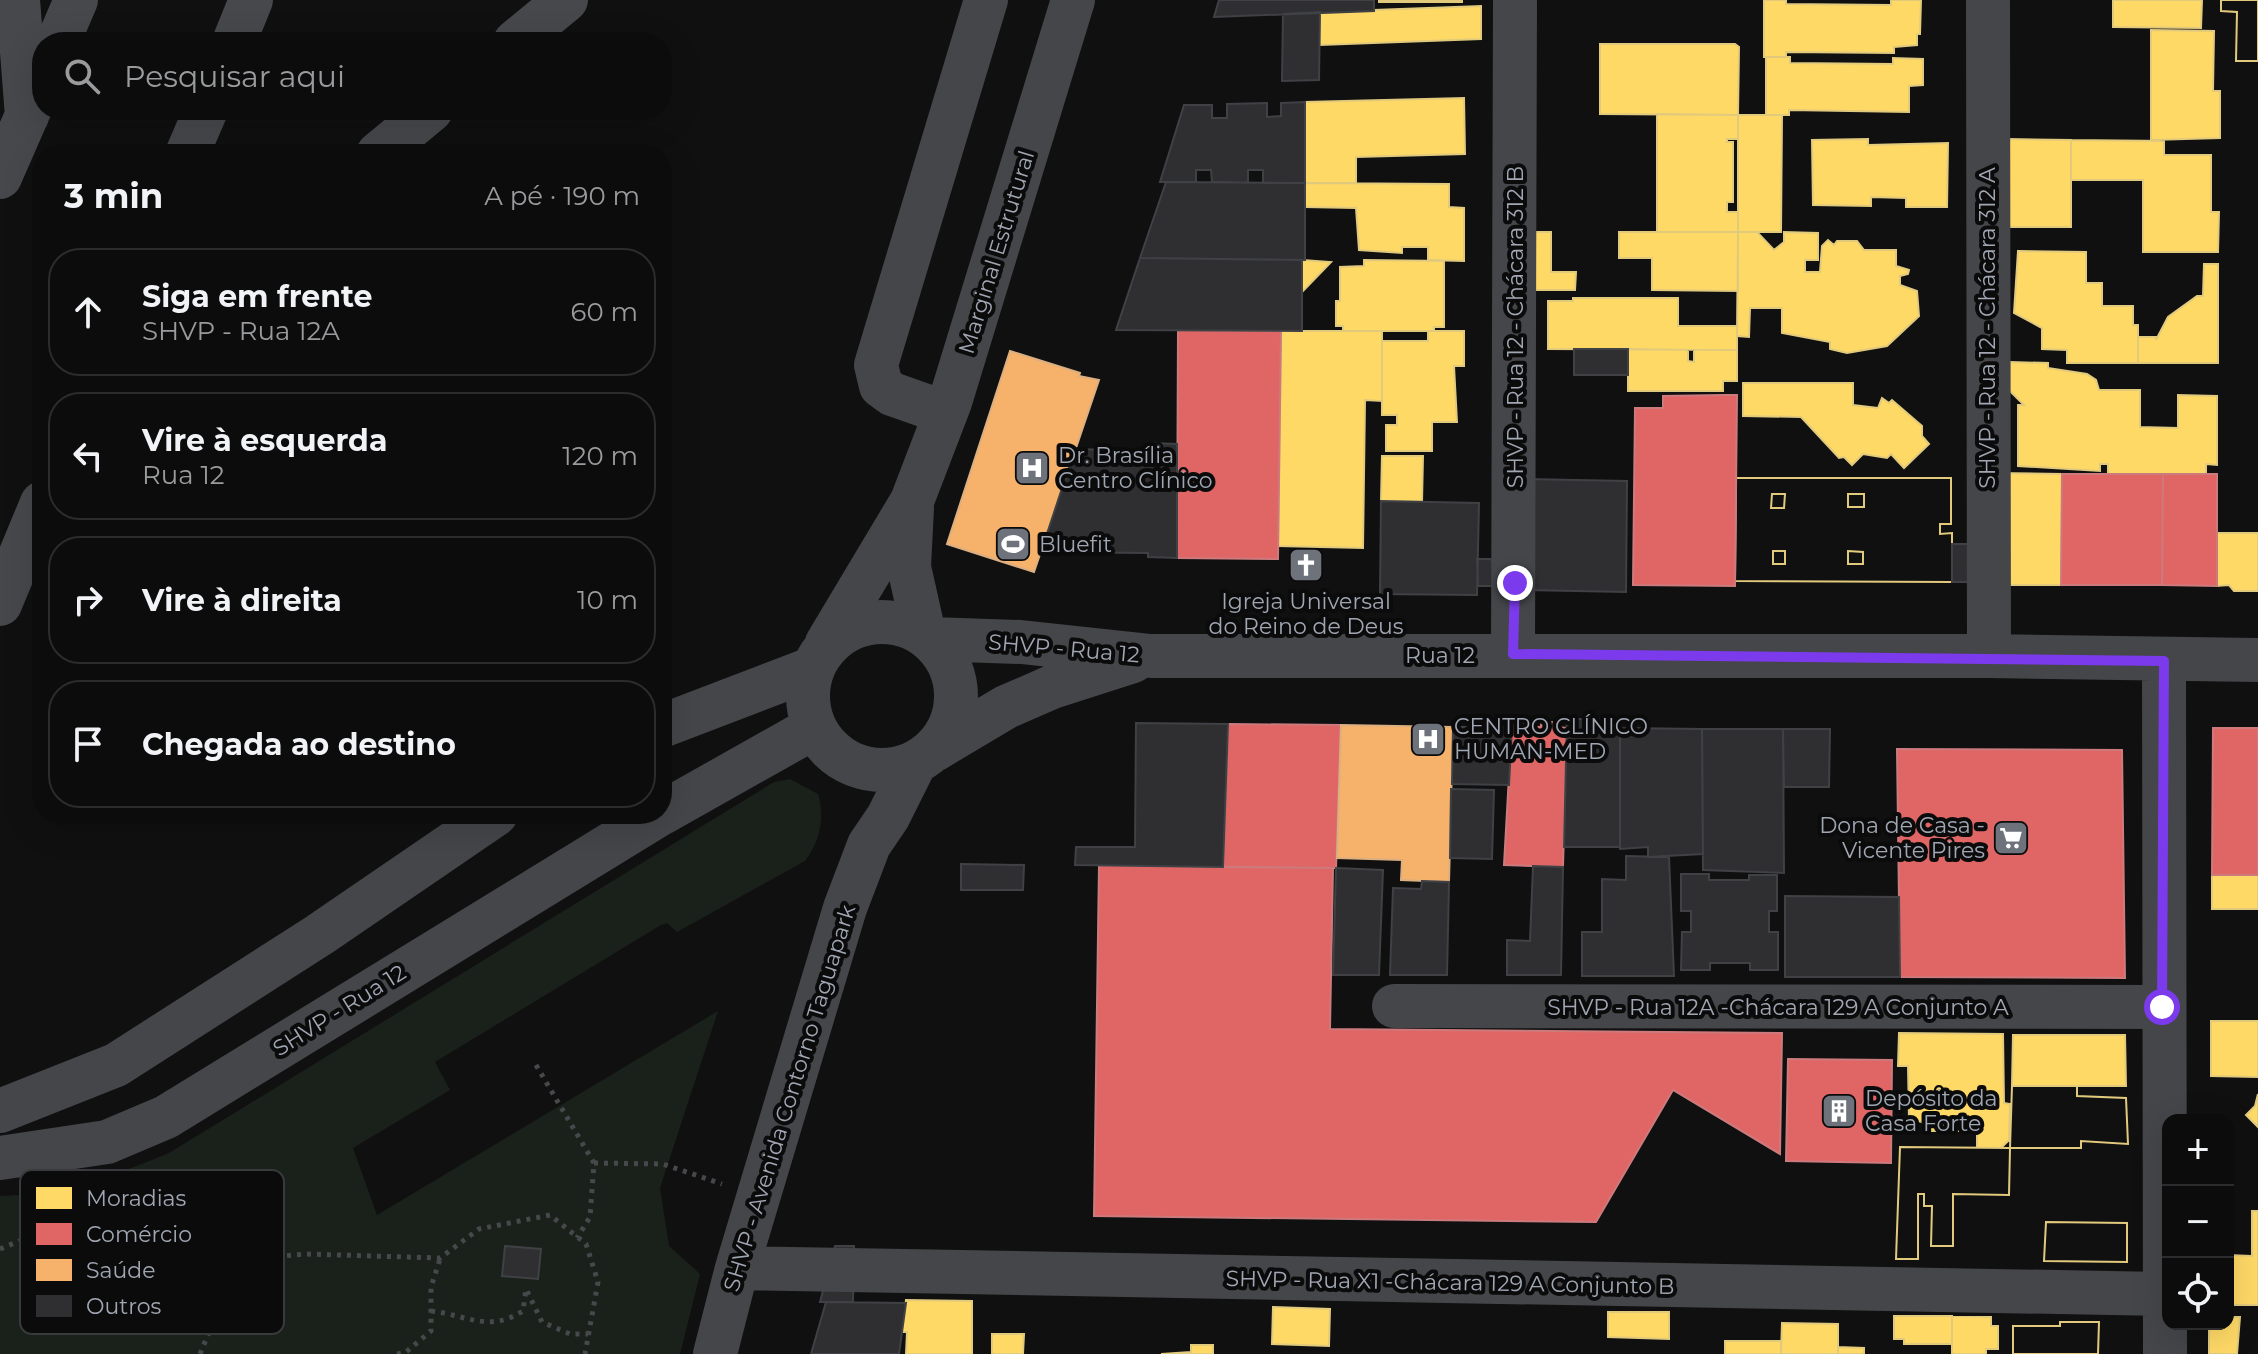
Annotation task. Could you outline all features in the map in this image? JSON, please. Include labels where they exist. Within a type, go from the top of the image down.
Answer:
[{"type":"highway","points":[[18,0],[32,86]]},
{"type":"highway","points":[[62,32],[76,0]]},
{"type":"highway","points":[[238,32],[251,0]]},
{"type":"highway","points":[[527,32],[566,0]]},
{"type":"highway","points":[[0,177],[32,103]]},
{"type":"highway","points":[[191,144],[202,120]]},
{"type":"highway","points":[[390,144],[419,120]]},
{"type":"highway","points":[[0,604],[32,527]]},
{"type":"street","points":[[946,413],[892,394],[881,386],[876,365],[986,0]]},
{"type":"street","name":"Marginal Estrutural","points":[[819,656],[912,501],[946,413],[1073,0]]},
{"type":"street","name":"SHVP - Rua 12 - Chácara 312 B","points":[[1513,654],[1515,0]]},
{"type":"street","name":"SHVP - Rua 12 - Chácara 312 A","points":[[1988,0],[1989,656]]},
{"type":"street","name":"Marginal Estrutural","points":[[912,501],[909,567],[928,637]]},
{"type":"street","points":[[672,722],[819,656],[849,628],[876,621],[900,623],[928,637],[947,659],[956,684],[956,709],[947,734],[923,758],[891,770],[866,769],[835,755],[813,728],[806,699],[819,656]]},
{"type":"street","name":"SHVP - Rua 12","points":[[928,637],[1021,642],[1151,656]]},
{"type":"street","name":"Rua 12","points":[[1151,656],[1513,654],[2258,660]]},
{"type":"street","name":"SHVP - Rua 12","points":[[923,758],[1029,697],[1151,656]]},
{"type":"street","points":[[2164,661],[2164,1258]]},
{"type":"street","name":"SHVP - Rua 12","points":[[672,808],[813,728]]},
{"type":"street","name":"SHVP - Avenida Contorno Taguapark","points":[[715,1354],[737,1268],[845,908],[869,845],[923,758]]},
{"type":"street","name":"SHVP - Avenida Contorno Taguapark","points":[[866,769],[869,845]]},
{"type":"street","points":[[0,1111],[116,1065],[319,935],[481,824]]},
{"type":"street","name":"SHVP - Rua 12","points":[[0,1158],[107,1142],[166,1117],[645,824]]},
{"type":"street","name":"SHVP - Rua 12A -Chácara 129 A Conjunto A","points":[[1394,1006],[2162,1007]]},
{"type":"street","name":"SHVP - Rua X1 -Chácara 129 A Conjunto B","points":[[737,1268],[2162,1294]]},
{"type":"street","points":[[2165,1330],[2165,1354]]},
{"type":"path","points":[[536,1065],[594,1163],[590,1217],[577,1238]]},
{"type":"path","points":[[594,1163],[663,1164],[759,1196]]},
{"type":"path","points":[[397,1354],[406,1352],[431,1331],[431,1287],[440,1258],[479,1229],[550,1215],[586,1244],[598,1282],[585,1354]]},
{"type":"path","points":[[0,1249],[20,1241]]},
{"type":"path","points":[[284,1256],[440,1258]]},
{"type":"path","points":[[431,1311],[481,1322],[505,1322],[523,1311],[526,1289],[542,1322],[570,1334],[588,1334]]},
{"type":"path","points":[[200,1354],[208,1334]]},
{"type":"shaded area","points":[[790,779],[818,794],[820,829],[805,861],[677,932],[667,923],[661,925],[435,1062],[450,1090],[353,1148],[377,1215],[718,1011],[660,1188],[669,1246],[700,1274],[680,1354],[0,1354],[0,1196],[20,1195],[20,1334],[284,1334],[284,1170],[125,1170],[169,1153],[774,782]]},
{"type":"building: Moradias","points":[[1462,0],[1462,2],[1379,2]]},
{"type":"building: Moradias","points":[[1764,0],[1786,0],[1786,4],[1891,5],[1891,0],[1921,0],[1920,34],[1917,34],[1917,45],[1894,47],[1894,53],[1786,52],[1786,57],[1764,57]]},
{"type":"building: Moradias","points":[[2113,0],[2202,0],[2201,28],[2113,27]]},
{"type":"building: Moradias","points":[[2221,0],[2258,0],[2258,61],[2236,61],[2237,12],[2221,11]]},
{"type":"building: Moradias","points":[[2221,0],[2258,0],[2258,61],[2236,61],[2237,12],[2221,11]]},
{"type":"building: Moradias","points":[[1481,6],[1481,39],[1320,45],[1320,12]]},
{"type":"building: Moradias","points":[[2151,30],[2214,31],[2213,91],[2220,91],[2220,138],[2151,140]]},
{"type":"building: Moradias","points":[[1600,44],[1735,44],[1739,47],[1738,115],[1600,114]]},
{"type":"building: Moradias","points":[[1766,57],[1790,57],[1790,63],[1893,64],[1893,58],[1923,59],[1923,85],[1909,86],[1909,112],[1789,110],[1789,115],[1766,115]]},
{"type":"building: Moradias","points":[[1464,98],[1465,154],[1356,157],[1356,183],[1305,183],[1305,102]]},
{"type":"building: Moradias","points":[[1657,114],[1738,115],[1738,139],[1727,139],[1727,142],[1733,142],[1733,202],[1727,202],[1727,212],[1738,212],[1738,232],[1657,232]]},
{"type":"building: Moradias","points":[[1738,115],[1782,115],[1781,232],[1738,232]]},
{"type":"building: Moradias","points":[[1868,139],[1868,145],[1948,143],[1947,207],[1906,207],[1906,198],[1871,197],[1871,206],[1813,205],[1812,140]]},
{"type":"building: Moradias","points":[[2007,139],[2071,140],[2071,227],[2007,227]]},
{"type":"building: Moradias","points":[[2071,140],[2164,141],[2164,155],[2211,155],[2211,212],[2219,212],[2218,252],[2143,252],[2143,180],[2071,180]]},
{"type":"building: Moradias","points":[[1305,183],[1449,184],[1449,207],[1464,208],[1464,261],[1428,260],[1428,247],[1402,247],[1402,253],[1359,250],[1356,208],[1305,207]]},
{"type":"building: Moradias","points":[[1525,232],[1551,232],[1551,272],[1576,272],[1575,290],[1525,290]]},
{"type":"building: Moradias","points":[[1619,232],[1738,232],[1738,291],[1652,290],[1652,258],[1619,258]]},
{"type":"building: Moradias","points":[[1738,232],[1757,232],[1774,250],[1784,242],[1784,232],[1818,233],[1818,260],[1805,260],[1805,272],[1820,272],[1822,246],[1828,240],[1834,245],[1837,241],[1857,241],[1864,250],[1896,250],[1896,266],[1909,270],[1908,274],[1900,276],[1900,285],[1917,291],[1919,316],[1887,346],[1847,353],[1830,349],[1830,342],[1782,333],[1782,308],[1750,308],[1749,337],[1737,336]]},
{"type":"building: Moradias","points":[[2018,251],[2086,252],[2086,283],[2102,283],[2102,306],[2133,306],[2133,325],[2138,325],[2138,363],[2067,363],[2067,350],[2042,349],[2042,328],[2014,313]]},
{"type":"building: Moradias","points":[[1302,260],[1331,262],[1302,292]]},
{"type":"building: Moradias","points":[[1364,260],[1444,261],[1444,327],[1434,327],[1434,331],[1343,331],[1343,326],[1336,326],[1340,267],[1364,266]]},
{"type":"building: Moradias","points":[[2204,264],[2218,264],[2218,363],[2138,363],[2138,337],[2156,337],[2156,340],[2168,317],[2197,296],[2203,296]]},
{"type":"building: Moradias","points":[[1573,298],[1678,298],[1678,326],[1737,326],[1737,350],[1548,349],[1548,301],[1573,301]]},
{"type":"building: Moradias","points":[[1281,331],[1382,331],[1382,401],[1365,400],[1363,548],[1278,546]]},
{"type":"building: Moradias","points":[[1428,331],[1464,331],[1464,366],[1454,366],[1457,422],[1432,422],[1432,451],[1386,451],[1386,425],[1397,425],[1397,415],[1382,415],[1382,341],[1428,341]]},
{"type":"building: Moradias","points":[[1628,349],[1688,350],[1688,361],[1694,362],[1694,350],[1737,350],[1737,381],[1723,381],[1723,391],[1628,391]]},
{"type":"building: Moradias","points":[[2010,362],[2048,363],[2048,368],[2087,374],[2096,380],[2099,390],[2140,390],[2140,427],[2178,428],[2178,395],[2217,396],[2217,465],[2206,464],[2206,474],[2108,474],[2108,464],[2100,464],[2100,471],[2018,466],[2018,405],[2024,405],[2009,390]]},
{"type":"building: Moradias","points":[[1743,383],[1853,383],[1853,405],[1878,408],[1882,398],[1889,403],[1892,400],[1922,426],[1922,436],[1929,444],[1904,468],[1891,454],[1887,458],[1863,454],[1852,465],[1844,457],[1839,458],[1801,417],[1743,416]]},
{"type":"building: Moradias","points":[[1382,456],[1423,456],[1422,502],[1381,501]]},
{"type":"building: Moradias","points":[[1994,473],[2062,474],[2061,585],[1993,585]]},
{"type":"building: Moradias","points":[[1736,478],[1951,478],[1951,524],[1940,524],[1940,534],[1952,533],[1952,582],[1735,581]],"holes":[[[1772,494],[1785,494],[1784,508],[1771,508]],[[1848,494],[1864,494],[1864,507],[1848,507]],[[1773,551],[1785,551],[1785,564],[1773,564]],[[1848,551],[1863,552],[1863,564],[1848,564]]]},
{"type":"building: Moradias","points":[[1736,478],[1951,478],[1951,524],[1940,524],[1940,534],[1952,533],[1952,582],[1735,581]],"holes":[[[1772,494],[1785,494],[1784,508],[1771,508]],[[1848,494],[1864,494],[1864,507],[1848,507]],[[1773,551],[1785,551],[1785,564],[1773,564]],[[1848,551],[1863,552],[1863,564],[1848,564]]]},
{"type":"building: Moradias","points":[[2217,533],[2258,533],[2258,591],[2234,591],[2229,585],[2217,586]]},
{"type":"building: Moradias","points":[[2212,875],[2258,875],[2258,909],[2212,909]]},
{"type":"building: Moradias","points":[[2211,1021],[2258,1021],[2258,1077],[2211,1076]]},
{"type":"building: Moradias","points":[[1899,1033],[2003,1034],[2004,1103],[2010,1104],[2009,1140],[2001,1148],[1977,1148],[1977,1131],[1928,1131],[1922,1122],[1909,1119],[1908,1066],[1898,1066]]},
{"type":"building: Moradias","points":[[2013,1035],[2125,1035],[2126,1086],[2012,1086]]},
{"type":"building: Moradias","points":[[2012,1086],[2077,1086],[2077,1096],[2126,1098],[2128,1144],[2081,1141],[2081,1148],[2010,1148]]},
{"type":"building: Moradias","points":[[2012,1086],[2077,1086],[2077,1096],[2126,1098],[2128,1144],[2081,1141],[2081,1148],[2010,1148]]},
{"type":"building: Moradias","points":[[2258,1094],[2258,1127],[2246,1115],[2255,1106]]},
{"type":"building: Moradias","points":[[1900,1147],[2010,1148],[2009,1195],[1953,1194],[1953,1246],[1931,1246],[1932,1206],[1924,1206],[1924,1194],[1918,1194],[1918,1259],[1896,1259]]},
{"type":"building: Moradias","points":[[1900,1147],[2010,1148],[2009,1195],[1953,1194],[1953,1246],[1931,1246],[1932,1206],[1924,1206],[1924,1194],[1918,1194],[1918,1259],[1896,1259]]},
{"type":"building: Moradias","points":[[2252,1211],[2258,1211],[2258,1305],[2234,1305],[2234,1255],[2252,1256]]},
{"type":"building: Moradias","points":[[2046,1222],[2127,1223],[2127,1262],[2044,1261]]},
{"type":"building: Moradias","points":[[2046,1222],[2127,1223],[2127,1262],[2044,1261]]},
{"type":"building: Moradias","points":[[906,1300],[972,1301],[972,1354],[906,1354],[907,1332],[902,1332]]},
{"type":"building: Moradias","points":[[1273,1307],[1330,1309],[1329,1346],[1272,1344]]},
{"type":"building: Moradias","points":[[1608,1312],[1669,1312],[1669,1339],[1608,1337]]},
{"type":"building: Moradias","points":[[1894,1316],[1952,1316],[1952,1344],[1904,1344],[1904,1339],[1894,1339]]},
{"type":"building: Moradias","points":[[1952,1316],[1991,1317],[1991,1326],[1998,1326],[1998,1349],[1986,1349],[1986,1354],[1952,1354]]},
{"type":"building: Moradias","points":[[2234,1317],[2240,1317],[2237,1354],[2209,1354],[2209,1330],[2234,1330]]},
{"type":"building: Moradias","points":[[2060,1322],[2099,1322],[2098,1354],[2013,1354],[2013,1326],[2060,1326]]},
{"type":"building: Moradias","points":[[2060,1322],[2099,1322],[2098,1354],[2013,1354],[2013,1326],[2060,1326]]},
{"type":"building: Moradias","points":[[1782,1323],[1838,1324],[1838,1354],[1781,1354]]},
{"type":"building: Moradias","points":[[992,1334],[1024,1334],[1023,1354],[992,1354]]},
{"type":"building: Moradias","points":[[1725,1341],[1781,1341],[1781,1354],[1725,1354]]},
{"type":"building: Moradias","points":[[1191,1345],[1213,1345],[1213,1354],[1161,1354],[1191,1352]]},
{"type":"building: Moradias","points":[[1838,1347],[1864,1348],[1864,1354],[1838,1354]]},
{"type":"building: Comércio","points":[[1178,330],[1281,331],[1278,559],[1177,558]]},
{"type":"building: Comércio","points":[[1737,395],[1735,586],[1633,585],[1635,408],[1663,408],[1663,396]]},
{"type":"building: Comércio","points":[[2062,474],[2163,474],[2162,585],[2061,585]]},
{"type":"building: Comércio","points":[[2163,474],[2217,474],[2217,586],[2162,585]]},
{"type":"building: Comércio","points":[[1512,722],[1532,722],[1536,727],[1541,727],[1541,722],[1553,722],[1556,727],[1567,728],[1563,867],[1504,865]]},
{"type":"building: Comércio","points":[[1228,724],[1341,725],[1336,868],[1223,867]]},
{"type":"building: Comércio","points":[[2213,728],[2258,728],[2258,875],[2212,875]]},
{"type":"building: Comércio","points":[[2213,728],[2258,728],[2258,875],[2212,875]]},
{"type":"building: Comércio","name":"Dona de Casa - Vicente Pires","points":[[1897,749],[2122,750],[2125,978],[1900,977]]},
{"type":"building: Comércio","points":[[1099,865],[1333,868],[1330,1029],[1782,1033],[1780,1154],[1673,1090],[1596,1222],[1094,1216]]},
{"type":"building: Comércio","name":"Depósito da Casa Forte","points":[[1788,1059],[1892,1060],[1891,1163],[1786,1161]]},
{"type":"building: Saúde","points":[[1010,351],[1099,380],[1034,572],[947,544]]},
{"type":"building: Saúde","points":[[1010,351],[1099,380],[1034,572],[947,544]]},
{"type":"building: Saúde","points":[[1341,725],[1453,727],[1449,882],[1401,880],[1402,860],[1337,858]]},
{"type":"building: Outros","points":[[1219,0],[1374,0],[1374,11],[1214,17]]},
{"type":"building: Outros","points":[[1320,12],[1319,80],[1282,81],[1283,14]]},
{"type":"building: Outros","points":[[1305,102],[1305,183],[1263,183],[1263,170],[1248,170],[1248,183],[1212,182],[1211,170],[1196,170],[1196,182],[1160,182],[1184,105],[1212,105],[1212,118],[1227,118],[1227,104],[1267,103],[1267,117],[1281,116],[1281,103]]},
{"type":"building: Outros","points":[[1166,182],[1305,183],[1305,260],[1140,258]]},
{"type":"building: Outros","points":[[1140,258],[1302,260],[1302,331],[1116,330]]},
{"type":"building: Outros","points":[[1140,258],[1302,260],[1302,331],[1116,330]]},
{"type":"building: Outros","points":[[1574,349],[1628,349],[1628,375],[1574,375]]},
{"type":"building: Outros","points":[[1150,443],[1177,444],[1177,558],[1148,557],[1148,553],[1041,552],[1075,449],[1150,451]]},
{"type":"building: Outros","points":[[1525,479],[1627,481],[1626,592],[1524,590]]},
{"type":"building: Outros","points":[[1381,501],[1479,503],[1477,595],[1380,594]]},
{"type":"building: Outros","points":[[1952,544],[1993,544],[1993,582],[1952,582]]},
{"type":"building: Outros","points":[[1477,559],[1490,559],[1524,586],[1478,586]]},
{"type":"building: Outros","points":[[1477,559],[1490,559],[1524,586],[1478,586]]},
{"type":"building: Outros","points":[[1567,719],[1620,719],[1620,847],[1564,847]]},
{"type":"building: Outros","points":[[1136,723],[1228,724],[1223,867],[1075,865],[1076,847],[1135,847]]},
{"type":"building: Outros","points":[[1453,727],[1512,727],[1509,785],[1452,784]]},
{"type":"building: Outros","points":[[1620,728],[1702,729],[1703,854],[1648,857],[1648,847],[1620,849]]},
{"type":"building: Outros","points":[[1702,729],[1783,729],[1784,873],[1703,870]]},
{"type":"building: Outros","points":[[1783,729],[1830,729],[1829,787],[1784,787]]},
{"type":"building: Outros","points":[[1451,789],[1494,790],[1492,859],[1450,858]]},
{"type":"building: Outros","points":[[1626,856],[1669,857],[1674,976],[1582,976],[1582,932],[1602,932],[1602,879],[1626,880]]},
{"type":"building: Outros","points":[[1626,856],[1669,857],[1674,976],[1582,976],[1582,932],[1602,932],[1602,879],[1626,880]]},
{"type":"building: Outros","points":[[961,864],[1024,865],[1023,890],[961,890]]},
{"type":"building: Outros","points":[[1533,866],[1563,867],[1561,975],[1507,975],[1507,940],[1530,941]]},
{"type":"building: Outros","points":[[1533,866],[1563,867],[1561,975],[1507,975],[1507,940],[1530,941]]},
{"type":"building: Outros","points":[[1336,868],[1383,870],[1379,975],[1333,975]]},
{"type":"building: Outros","points":[[1336,868],[1383,870],[1379,975],[1333,975]]},
{"type":"building: Outros","points":[[1681,874],[1709,874],[1709,880],[1749,880],[1749,875],[1777,875],[1777,911],[1769,911],[1769,932],[1778,932],[1778,970],[1750,970],[1750,963],[1710,963],[1710,970],[1681,970],[1682,932],[1691,932],[1691,911],[1681,911]]},
{"type":"building: Outros","points":[[1681,874],[1709,874],[1709,880],[1749,880],[1749,875],[1777,875],[1777,911],[1769,911],[1769,932],[1778,932],[1778,970],[1750,970],[1750,963],[1710,963],[1710,970],[1681,970],[1682,932],[1691,932],[1691,911],[1681,911]]},
{"type":"building: Outros","points":[[1422,881],[1449,882],[1447,975],[1390,975],[1393,888],[1421,889]]},
{"type":"building: Outros","points":[[1785,896],[1899,897],[1900,977],[1785,977]]},
{"type":"building: Outros","points":[[505,1246],[541,1249],[538,1279],[502,1276]]},
{"type":"building: Outros","points":[[835,1246],[854,1246],[853,1302],[820,1302]]},
{"type":"building: Outros","points":[[835,1246],[854,1246],[853,1302],[820,1302]]},
{"type":"building: Outros","points":[[826,1302],[906,1303],[899,1354],[811,1354]]},
{"type":"place","name":"Dr. Brasília Centro Clínico","points":[[1032,468]]},
{"type":"place","name":"Bluefit","points":[[1013,544]]},
{"type":"place","name":"Igreja Universal do Reino de Deus","points":[[1306,565]]},
{"type":"place","name":"CENTRO CLÍNICO HUMAN-MED","points":[[1428,739]]},
{"type":"place","name":"Dona de Casa - Vicente Pires","points":[[2011,838]]},
{"type":"place","name":"Depósito da Casa Forte","points":[[1839,1111]]},
{"type":"route","points":[[1515,583],[1513,654],[1989,656],[2164,661],[2162,1007]]}]
